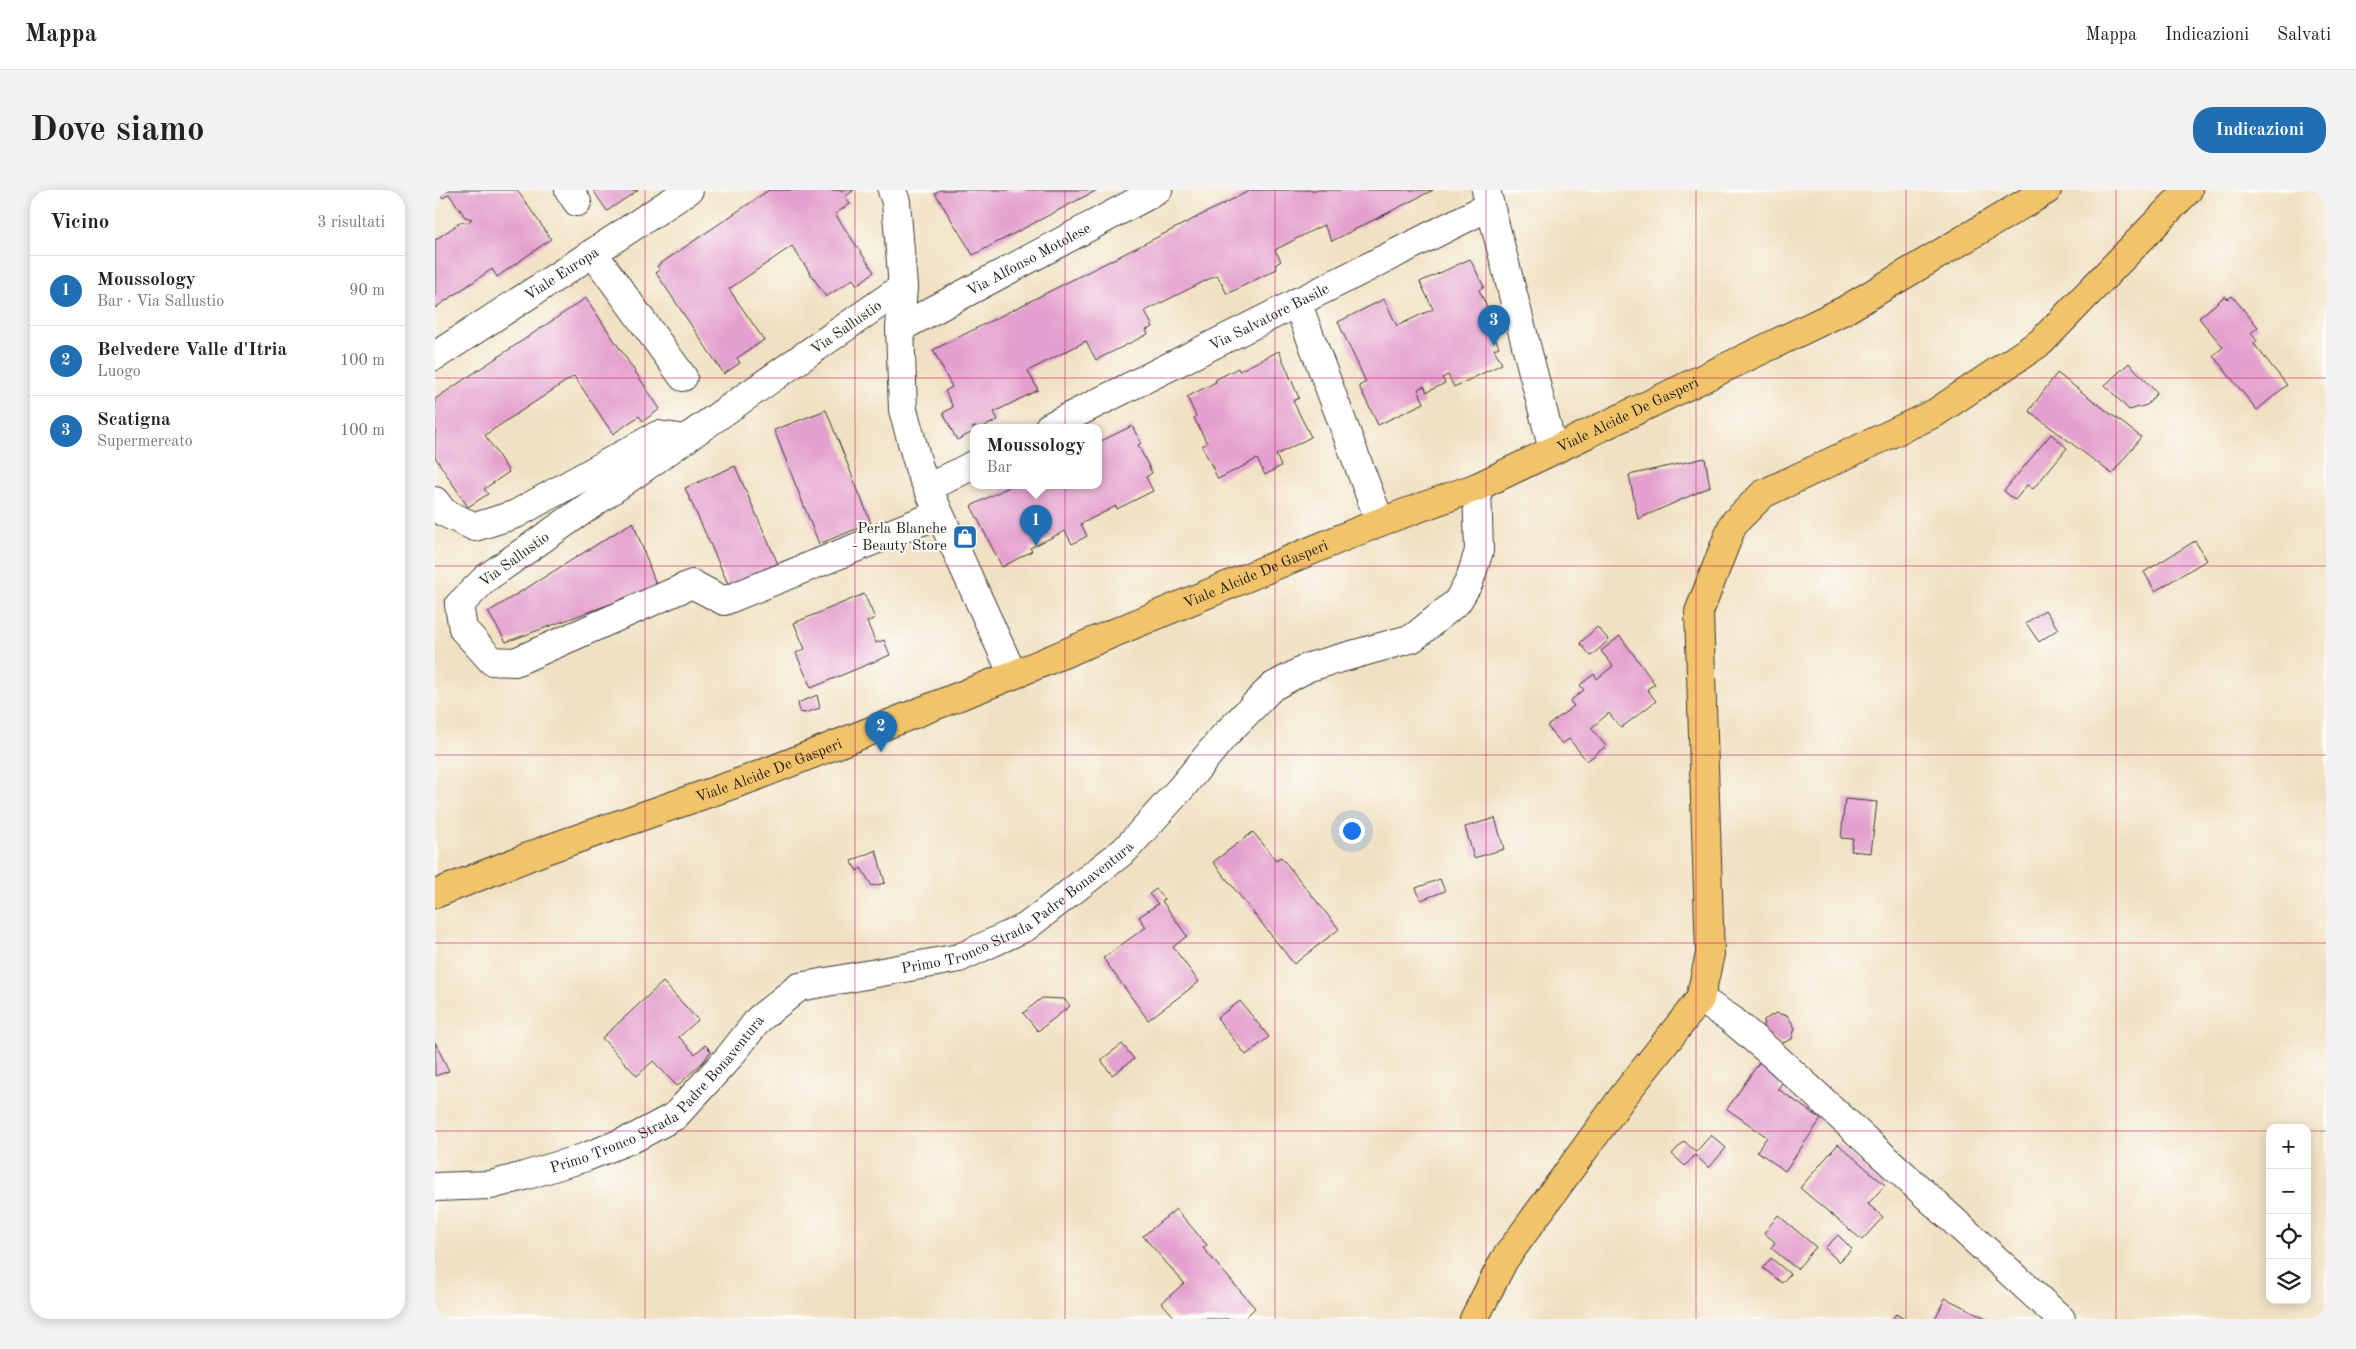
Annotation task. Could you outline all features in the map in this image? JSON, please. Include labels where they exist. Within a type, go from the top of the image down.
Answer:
[{"type":"main road","name":"Viale Alcide De Gasperi","points":[[435,894],[548,849],[749,779],[1013,675],[1380,522],[1477,486],[1845,310],[2047,190]]},
{"type":"main road","points":[[1474,1319],[1504,1260],[1623,1095],[1700,999],[1710,954],[1699,612],[1733,524],[1763,494],[1935,413],[2041,342],[2189,190]]},
{"type":"street","name":"Viale Europa","points":[[435,356],[689,190]]},
{"type":"street","name":"Via Sallustio","points":[[892,190],[896,202],[903,287],[899,328],[903,410],[920,471],[1013,675]]},
{"type":"street","name":"Via Alfonso Motolese","points":[[899,328],[1158,190]]},
{"type":"street","points":[[1488,198],[1553,450]]},
{"type":"street","name":"Via Salvatore Basile","points":[[1055,424],[1297,302],[1488,198]]},
{"type":"street","points":[[593,253],[683,377]]},
{"type":"street","name":"Via Sallustio","points":[[903,287],[486,578],[459,605],[463,629],[492,661],[515,662],[692,584],[724,601],[939,514]]},
{"type":"street","points":[[1297,302],[1380,522]]},
{"type":"street","points":[[435,501],[443,512],[475,527],[516,514],[658,435],[685,439]]},
{"type":"street","points":[[928,488],[970,467]]},
{"type":"street","name":"Primo Tronco Strada Padre Bonaventura","points":[[435,1187],[491,1185],[524,1176],[586,1157],[636,1137],[675,1116],[729,1057],[759,1019],[799,986],[959,958],[1026,927],[1125,850],[1182,788],[1223,737],[1272,688],[1309,667],[1413,638],[1457,602],[1469,582],[1479,551],[1477,486]]},
{"type":"street","points":[[1700,999],[1731,1019],[1772,1054],[2061,1319]]},
{"type":"building","points":[[437,190],[517,190],[551,239],[497,277],[492,269],[435,308],[435,240],[461,222],[467,223],[472,219],[465,217],[449,194],[443,198]]},
{"type":"building","points":[[593,190],[638,190],[607,211]]},
{"type":"building","points":[[769,190],[854,190],[845,197],[850,204],[835,214],[874,272],[857,285],[853,279],[826,297],[792,246],[729,289],[764,340],[737,358],[740,363],[724,374],[656,273],[660,270],[657,266]]},
{"type":"building","points":[[940,190],[1097,190],[973,255],[935,193]]},
{"type":"building","points":[[1251,190],[1433,190],[1332,241],[1324,225],[1317,228],[1275,250],[1281,261],[1275,265],[1277,269],[1227,294],[1217,275],[1145,311],[1153,327],[1146,330],[1148,334],[1096,360],[1086,341],[1028,371],[1038,390],[994,412],[998,420],[989,424],[970,424],[970,434],[957,440],[943,413],[953,407],[945,391],[952,387],[933,350]]},
{"type":"building","points":[[1470,259],[1484,287],[1479,290],[1494,322],[1489,325],[1499,347],[1494,349],[1502,364],[1454,387],[1448,375],[1442,378],[1445,383],[1427,392],[1424,386],[1418,389],[1424,403],[1378,425],[1359,386],[1366,382],[1338,322],[1384,299],[1397,326],[1433,309],[1420,282]]},
{"type":"building","points":[[2225,296],[2228,299],[2232,296],[2258,327],[2251,333],[2257,341],[2254,344],[2287,385],[2257,410],[2213,356],[2223,347],[2199,318]]},
{"type":"building","points":[[586,298],[660,409],[643,421],[639,416],[613,434],[574,376],[485,435],[509,472],[484,489],[488,494],[468,507],[435,457],[435,399]]},
{"type":"building","points":[[1279,351],[1299,398],[1293,401],[1311,437],[1276,455],[1281,466],[1265,475],[1257,459],[1218,479],[1202,446],[1207,443],[1194,418],[1196,416],[1187,397],[1238,368],[1239,371]]},
{"type":"building","points":[[2129,363],[2157,393],[2147,405],[2129,410],[2105,385]]},
{"type":"building","points":[[2057,373],[2141,437],[2112,474],[2029,411]]},
{"type":"building","points":[[826,410],[871,523],[819,544],[774,430]]},
{"type":"building","points":[[1132,426],[1141,443],[1138,445],[1152,473],[1146,477],[1153,491],[1117,509],[1116,506],[1081,524],[1087,536],[1072,544],[1065,531],[1030,548],[1032,551],[1002,567],[971,506],[1005,489],[1102,489],[1102,441]]},
{"type":"building","points":[[2051,434],[2067,448],[2033,489],[2027,485],[2015,500],[2004,491]]},
{"type":"building","points":[[1705,458],[1710,487],[1638,519],[1629,475]]},
{"type":"building","points":[[735,466],[778,564],[729,586],[685,488]]},
{"type":"building","points":[[633,522],[657,587],[506,642],[488,612]]},
{"type":"building","points":[[2195,541],[2207,560],[2155,591],[2144,572]]},
{"type":"building","points":[[864,594],[875,618],[867,622],[876,643],[884,640],[890,655],[811,688],[796,653],[805,649],[794,623]]},
{"type":"building","points":[[2045,610],[2058,629],[2039,642],[2026,623]]},
{"type":"building","points":[[1597,627],[1609,640],[1591,656],[1580,643]]},
{"type":"building","points":[[1620,636],[1655,684],[1647,689],[1656,701],[1621,728],[1609,713],[1591,728],[1606,746],[1587,761],[1569,739],[1562,744],[1547,726],[1574,706],[1570,701],[1584,690],[1580,685],[1594,674],[1597,679],[1613,666],[1601,651]]},
{"type":"building","points":[[817,695],[820,708],[805,713],[800,712],[798,703]]},
{"type":"building","points":[[1845,799],[1877,802],[1871,853],[1851,851],[1853,839],[1841,838]]},
{"type":"building","points":[[1495,818],[1504,849],[1474,858],[1465,827]]},
{"type":"building","points":[[1253,832],[1276,860],[1281,857],[1339,929],[1294,964],[1213,862]]},
{"type":"building","points":[[876,850],[885,883],[872,886],[861,868],[857,871],[851,861]]},
{"type":"building","points":[[1440,879],[1445,891],[1421,900],[1416,888]]},
{"type":"building","points":[[1156,889],[1164,899],[1162,901],[1187,936],[1173,947],[1199,982],[1148,1020],[1103,958],[1146,927],[1139,917],[1158,904],[1149,894]]},
{"type":"building","points":[[663,982],[698,1020],[679,1037],[695,1054],[705,1045],[711,1051],[703,1062],[677,1086],[653,1061],[637,1076],[602,1038]]},
{"type":"building","points":[[1042,998],[1064,999],[1070,1006],[1038,1031],[1023,1013]]},
{"type":"building","points":[[1240,1001],[1269,1037],[1246,1055],[1217,1018]]},
{"type":"building","points":[[1776,1013],[1788,1016],[1795,1028],[1792,1039],[1781,1044],[1762,1034],[1764,1020]]},
{"type":"building","points":[[435,1042],[449,1071],[435,1076]]},
{"type":"building","points":[[1122,1044],[1134,1059],[1112,1075],[1101,1060]]},
{"type":"building","points":[[1763,1057],[1788,1074],[1778,1089],[1821,1119],[1785,1171],[1757,1151],[1767,1137],[1727,1109]]},
{"type":"building","points":[[1711,1135],[1726,1148],[1709,1168],[1695,1155],[1685,1166],[1672,1154],[1684,1141],[1696,1152]]},
{"type":"building","points":[[1838,1144],[1885,1185],[1868,1204],[1883,1217],[1862,1240],[1800,1188]]},
{"type":"building","points":[[1176,1209],[1207,1245],[1203,1248],[1255,1308],[1244,1319],[1176,1319],[1162,1303],[1184,1283],[1143,1236]]},
{"type":"building","points":[[1778,1215],[1816,1247],[1797,1269],[1771,1248],[1775,1242],[1764,1233]]},
{"type":"building","points":[[1838,1235],[1852,1249],[1839,1262],[1825,1248]]},
{"type":"building","points":[[1771,1258],[1790,1274],[1782,1283],[1763,1268]]},
{"type":"building","points":[[1945,1298],[1986,1318],[1986,1319],[1935,1319]]},
{"type":"building","points":[[1896,1314],[1904,1319],[1892,1319]]},
{"type":"place","name":"Scatigna","points":[[1494,346]]},
{"type":"place","name":"Perla Blanche - Beauty Store","points":[[965,537]]},
{"type":"place","name":"Moussology","points":[[1036,546]]},
{"type":"place","name":"Belvedere Valle d'Itria","points":[[881,752]]}]
